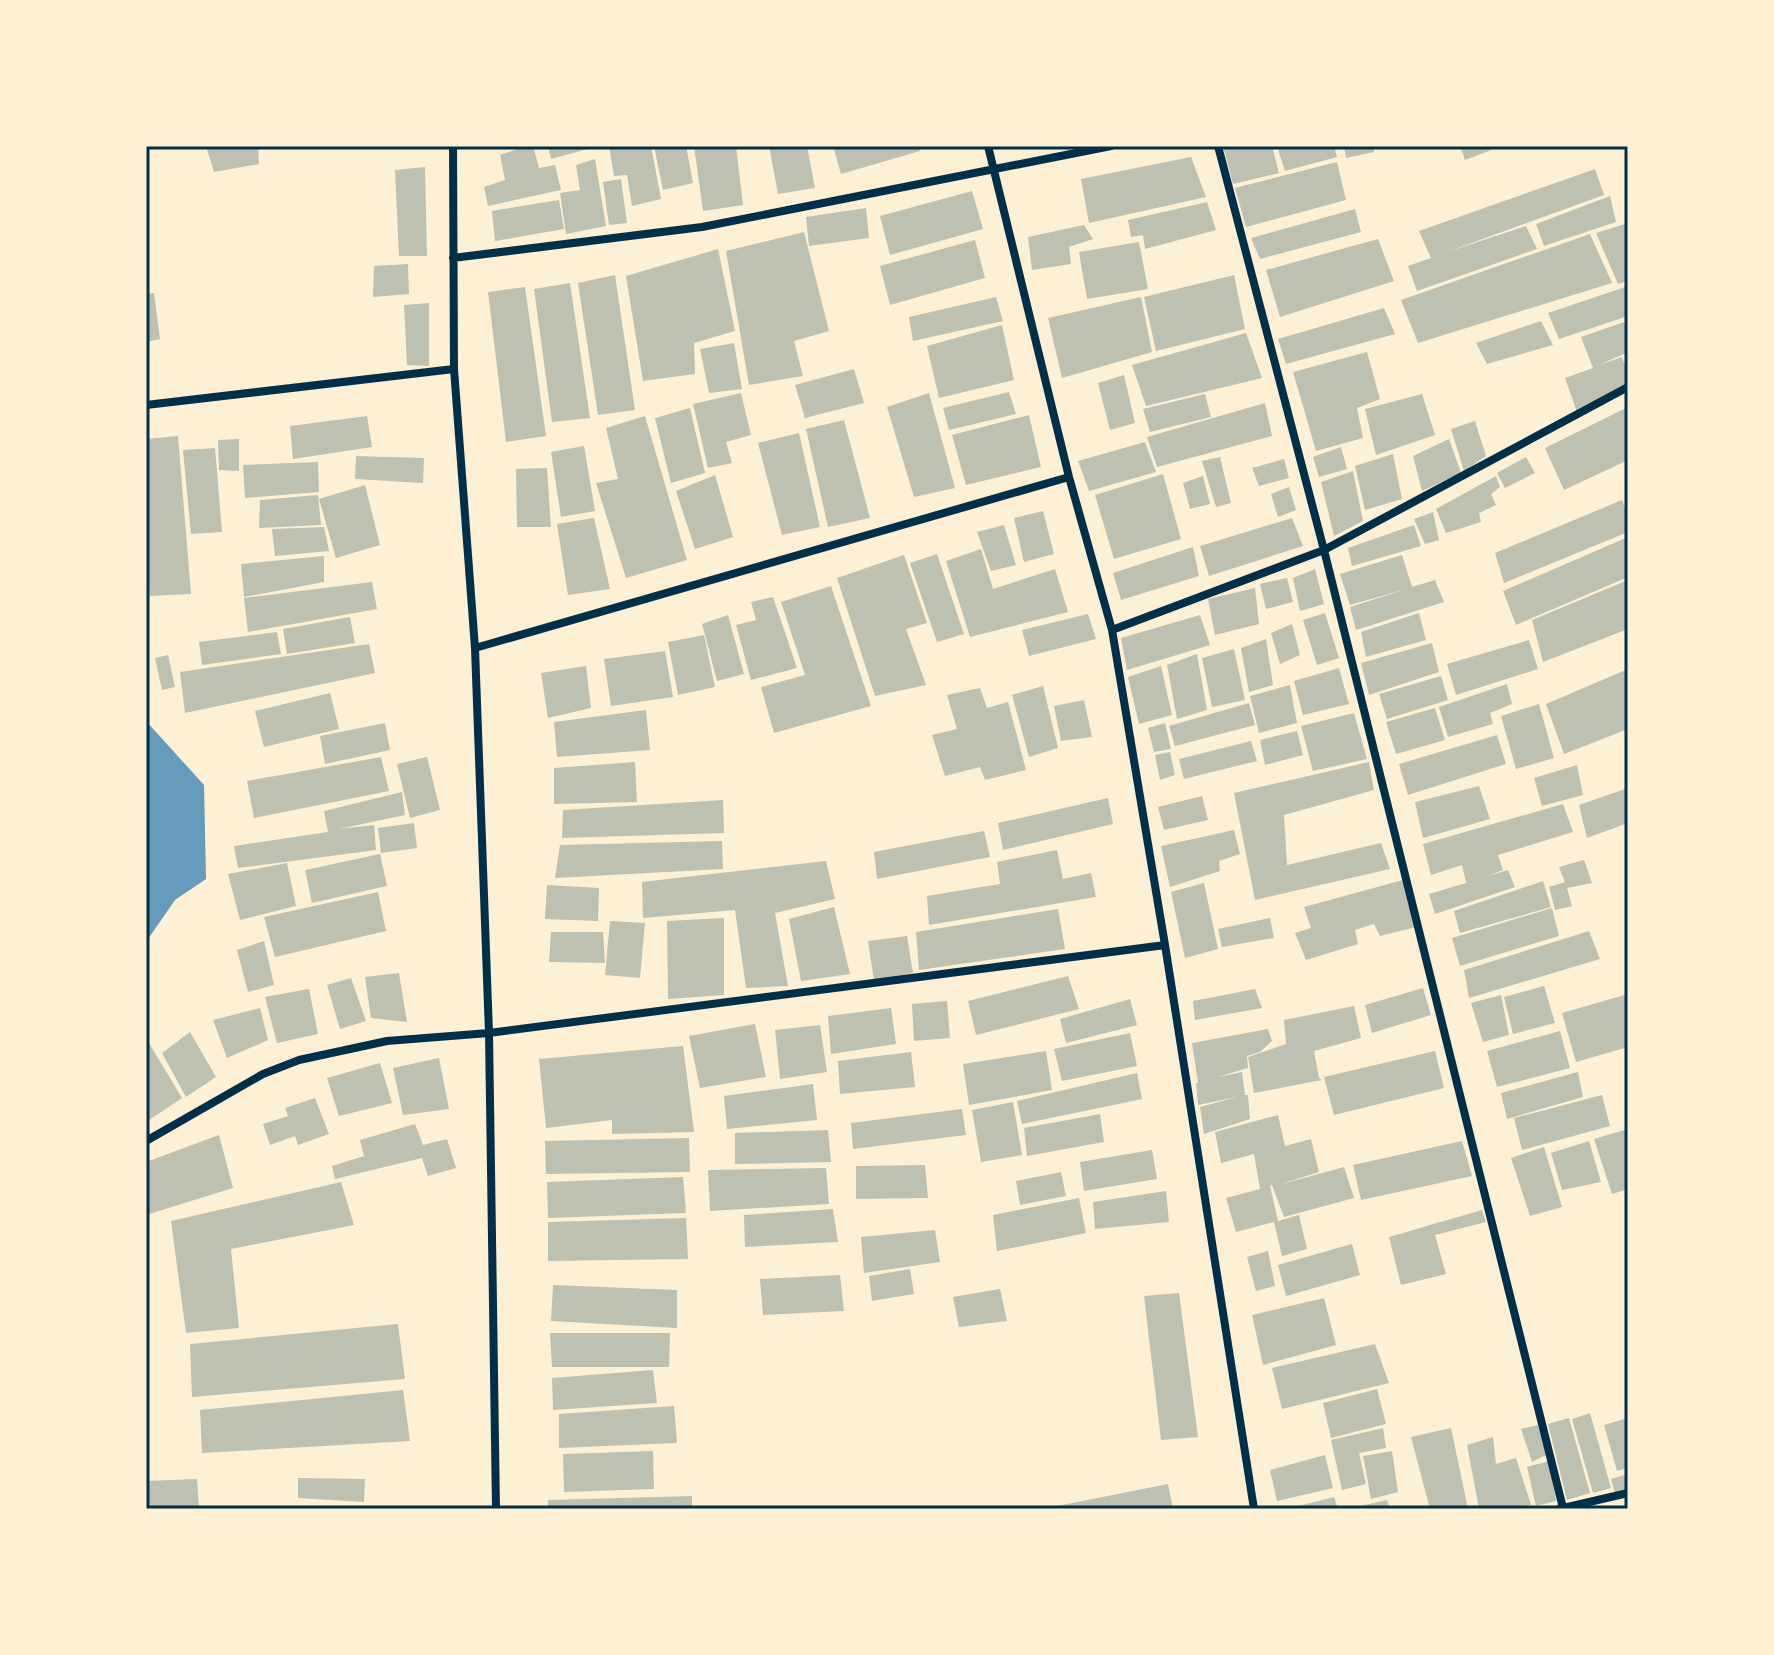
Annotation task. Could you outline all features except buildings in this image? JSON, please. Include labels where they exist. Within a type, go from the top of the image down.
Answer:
[{"type":"street","points":[[453,146],[454,369],[475,648],[489,1033],[496,1509]]},
{"type":"street","points":[[988,146],[1069,477],[1112,630],[1254,1509]]},
{"type":"street","points":[[453,258],[702,227],[1111,146]]},
{"type":"street","points":[[1218,146],[1324,550],[1561,1508],[1628,1493]]},
{"type":"street","points":[[146,405],[454,369]]},
{"type":"street","points":[[1112,630],[1324,550],[1628,387]]},
{"type":"street","points":[[475,648],[1069,477]]},
{"type":"street","points":[[146,1141],[263,1074],[299,1060],[387,1041],[489,1033],[1165,945]]},
{"type":"water","points":[[146,721],[204,785],[206,879],[175,900],[146,942]]}]
